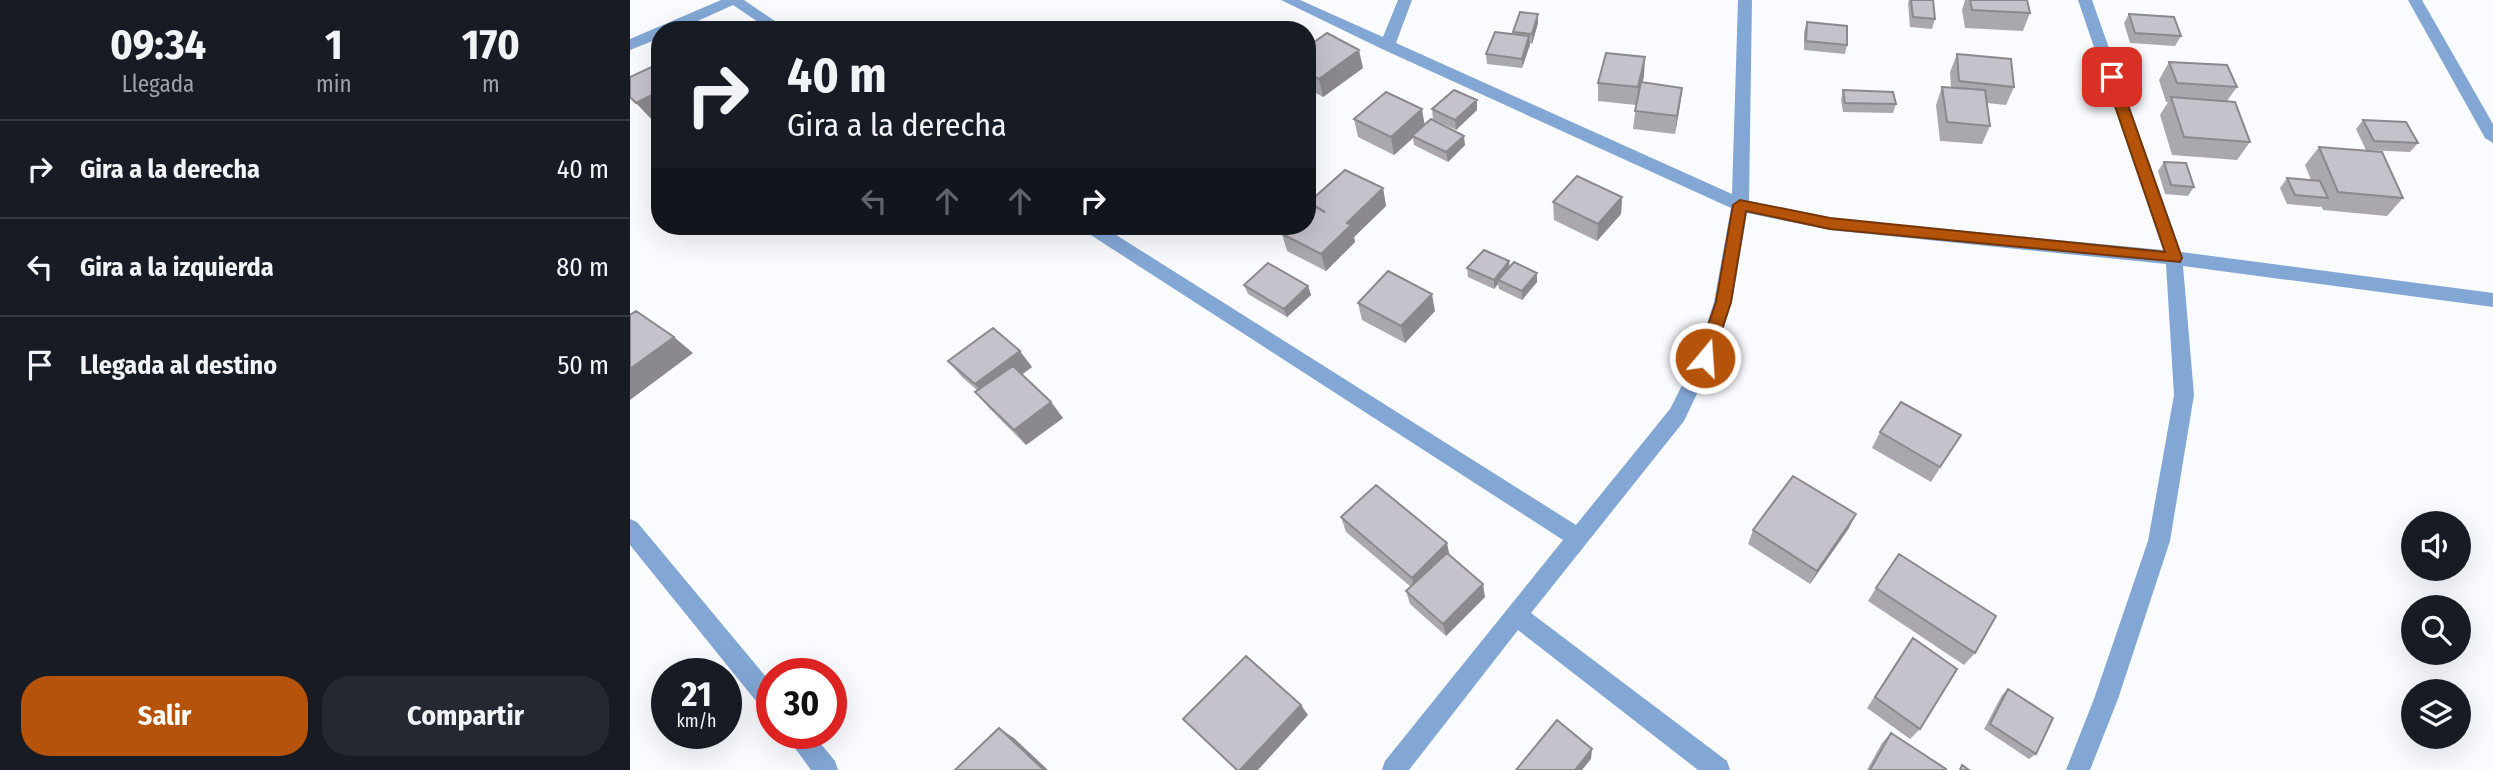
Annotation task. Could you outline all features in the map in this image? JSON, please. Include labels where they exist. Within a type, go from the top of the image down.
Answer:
[{"type":"street","points":[[685,21],[733,0],[767,21]]},
{"type":"street","points":[[1289,0],[1740,205],[1830,224],[2174,258],[2493,300]]},
{"type":"street","points":[[1387,46],[1405,0]]},
{"type":"street","points":[[1394,770],[1577,537],[1677,415],[1705,358],[1723,302],[1740,205],[1745,0]]},
{"type":"street","points":[[2078,770],[2106,699],[2158,541],[2184,395],[2174,258],[2085,0]]},
{"type":"street","points":[[2414,0],[2493,138]]},
{"type":"street","points":[[630,45],[651,36]]},
{"type":"street","points":[[1102,235],[1577,537]]},
{"type":"street","points":[[630,529],[756,683]]},
{"type":"street","points":[[1516,615],[1718,770]]},
{"type":"street","points":[[809,749],[826,770]]},
{"type":"building","points":[[1911,0],[1933,0],[1935,19],[1913,17]]},
{"type":"building","points":[[1970,0],[2027,0],[2030,13],[1972,10]]},
{"type":"building","points":[[1520,12],[1538,14],[1532,34],[1513,32]]},
{"type":"building","points":[[2129,14],[2174,17],[2181,36],[2135,33]]},
{"type":"building","points":[[1807,22],[1847,26],[1847,45],[1806,41]]},
{"type":"building","points":[[1495,32],[1529,36],[1522,59],[1486,54]]},
{"type":"building","points":[[1327,33],[1359,50],[1319,79],[1316,78],[1316,41]]},
{"type":"building","points":[[1606,53],[1645,57],[1638,87],[1598,83]]},
{"type":"building","points":[[1957,54],[2011,59],[2014,87],[1959,81]]},
{"type":"building","points":[[2169,62],[2227,65],[2237,87],[2177,83]]},
{"type":"building","points":[[651,67],[651,96],[636,103],[630,97],[630,77]]},
{"type":"building","points":[[1641,82],[1682,88],[1677,116],[1635,111]]},
{"type":"building","points":[[1942,87],[1985,90],[1990,126],[1947,122]]},
{"type":"building","points":[[1454,90],[1477,100],[1455,120],[1432,109]]},
{"type":"building","points":[[1843,90],[1893,92],[1896,104],[1845,103]]},
{"type":"building","points":[[1386,92],[1422,109],[1391,137],[1354,119]]},
{"type":"building","points":[[2171,97],[2235,102],[2250,142],[2184,137]]},
{"type":"building","points":[[1431,119],[1464,136],[1446,152],[1412,136]]},
{"type":"building","points":[[2363,120],[2406,122],[2418,143],[2374,141]]},
{"type":"building","points":[[2319,147],[2382,152],[2403,198],[2338,192]]},
{"type":"building","points":[[2164,162],[2186,163],[2194,187],[2171,185]]},
{"type":"building","points":[[1345,170],[1383,188],[1347,223],[1351,225],[1321,254],[1284,235],[1316,235],[1316,207],[1325,212],[1316,206],[1316,196]]},
{"type":"building","points":[[1577,176],[1622,197],[1598,224],[1553,202]]},
{"type":"building","points":[[2287,178],[2320,181],[2328,198],[2295,195]]},
{"type":"building","points":[[1484,250],[1509,261],[1494,280],[1467,268]]},
{"type":"building","points":[[1514,262],[1537,273],[1522,291],[1498,280]]},
{"type":"building","points":[[1268,263],[1308,286],[1284,309],[1244,285]]},
{"type":"building","points":[[1388,271],[1432,294],[1401,326],[1358,303]]},
{"type":"building","points":[[636,311],[674,337],[630,369],[630,315]]},
{"type":"building","points":[[993,328],[1020,351],[975,384],[948,361]]},
{"type":"building","points":[[1013,366],[1051,402],[1014,430],[975,392]]},
{"type":"building","points":[[1901,402],[1961,435],[1940,467],[1880,432]]},
{"type":"building","points":[[1793,476],[1856,514],[1817,571],[1753,530]]},
{"type":"building","points":[[1376,485],[1447,543],[1412,578],[1341,517]]},
{"type":"building","points":[[1447,553],[1483,584],[1443,624],[1406,591]]},
{"type":"building","points":[[1899,554],[1996,616],[1975,653],[1876,588]]},
{"type":"building","points":[[1913,638],[1957,669],[1920,729],[1875,697]]},
{"type":"building","points":[[1246,656],[1301,705],[1240,770],[1237,770],[1183,719]]},
{"type":"building","points":[[2008,689],[2053,718],[2036,754],[1990,724]]},
{"type":"building","points":[[1557,720],[1592,749],[1575,770],[1516,770]]},
{"type":"building","points":[[999,728],[1044,770],[955,770]]},
{"type":"building","points":[[1891,733],[1946,769],[1946,770],[1870,770]]},
{"type":"route","points":[[1705,358],[1723,302],[1740,205],[1830,224],[2174,258],[2112,77]]}]
